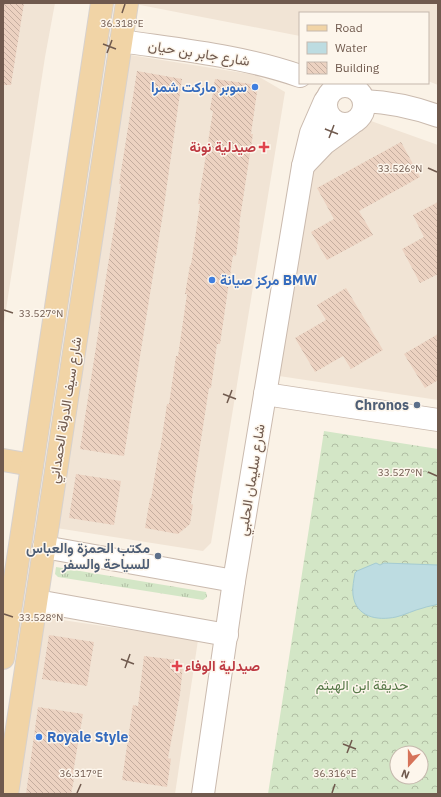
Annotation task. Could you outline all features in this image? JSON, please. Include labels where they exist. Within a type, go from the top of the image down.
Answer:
[{"type":"main road","name":"شارع سيف الدولة الحمداني","points":[[3,658],[102,3]]},
{"type":"main road","name":"شارع سيف الدولة الحمداني","points":[[7,794],[127,3]]},
{"type":"main road","name":"شارع جابر بن حيان","points":[[97,37],[122,41]]},
{"type":"main road","points":[[3,460],[32,465]]},
{"type":"street","name":"شارع جابر بن حيان","points":[[122,41],[247,61],[276,67],[299,76]]},
{"type":"street","points":[[303,166],[325,143],[356,121],[363,112],[364,101],[357,90],[351,86],[338,86],[325,91],[325,108],[327,114],[337,123],[351,124]]},
{"type":"street","name":"شارع سليمان الحلبي","points":[[202,794],[264,394],[303,166],[311,133],[325,91]]},
{"type":"street","points":[[364,101],[410,106],[438,116]]},
{"type":"street","points":[[264,394],[438,420]]},
{"type":"street","points":[[44,547],[234,581]]},
{"type":"street","points":[[37,601],[227,635]]},
{"type":"shaded area","points":[[3,3],[55,3],[45,57],[3,329]]},
{"type":"shaded area","points":[[438,3],[438,85],[429,81],[429,12],[299,12],[299,36],[135,4]]},
{"type":"shaded area","points":[[124,54],[256,75],[285,92],[211,543],[203,551],[50,527]]},
{"type":"shaded area","points":[[371,121],[438,145],[438,400],[279,376],[311,158]]},
{"type":"shaded area","points":[[35,616],[198,640],[175,794],[9,794]]},
{"type":"green space","name":"حديقة ابن الهيثم","points":[[324,431],[438,449],[438,794],[268,794]]},
{"type":"green space","points":[[56,567],[206,592],[207,597],[203,600],[58,577],[55,574]]},
{"type":"water","points":[[376,563],[380,565],[384,563],[438,565],[438,604],[389,618],[375,618],[363,613],[358,608],[353,595],[355,573]]},
{"type":"building","points":[[3,3],[24,3],[11,85],[3,85]]},
{"type":"building","points":[[137,71],[182,79],[163,213],[124,456],[80,449]]},
{"type":"building","points":[[215,79],[258,85],[251,134],[253,134],[239,225],[236,256],[233,255],[220,344],[217,344],[211,388],[209,388],[191,504],[193,505],[190,524],[178,534],[145,528],[167,404],[169,404],[176,356],[178,356],[187,294],[185,294],[191,265],[200,204],[198,204],[213,111],[210,110]]},
{"type":"building","points":[[401,142],[420,177],[359,211],[373,235],[327,260],[311,232],[334,219],[317,188]]},
{"type":"building","points":[[438,202],[438,274],[420,283],[402,249],[424,237],[413,215]]},
{"type":"building","points":[[346,288],[383,350],[351,369],[343,356],[315,372],[295,338],[326,320],[317,305]]},
{"type":"building","points":[[438,334],[438,380],[425,388],[404,354]]},
{"type":"building","points":[[76,474],[121,481],[114,525],[69,518]]},
{"type":"building","points":[[49,635],[94,642],[87,686],[42,679]]},
{"type":"building","points":[[144,656],[177,660],[183,666],[180,694],[168,758],[171,759],[167,787],[122,780],[133,705],[138,706]]},
{"type":"building","points":[[38,707],[83,714],[72,779],[74,779],[71,794],[26,794]]},
{"type":"place","name":"سوبر ماركت شمرا","points":[[255,87]]},
{"type":"place","name":"صيدلية نونة","points":[[264,147]]},
{"type":"place","name":"مركز صيانة BMW","points":[[212,280]]},
{"type":"place","name":"Chronos","points":[[417,405]]},
{"type":"place","name":"مكتب الحمزة والعباس للسياحة والسفر","points":[[158,556]]},
{"type":"place","name":"صيدلية الوفاء","points":[[177,666]]},
{"type":"place","name":"Royale Style","points":[[39,737]]}]
